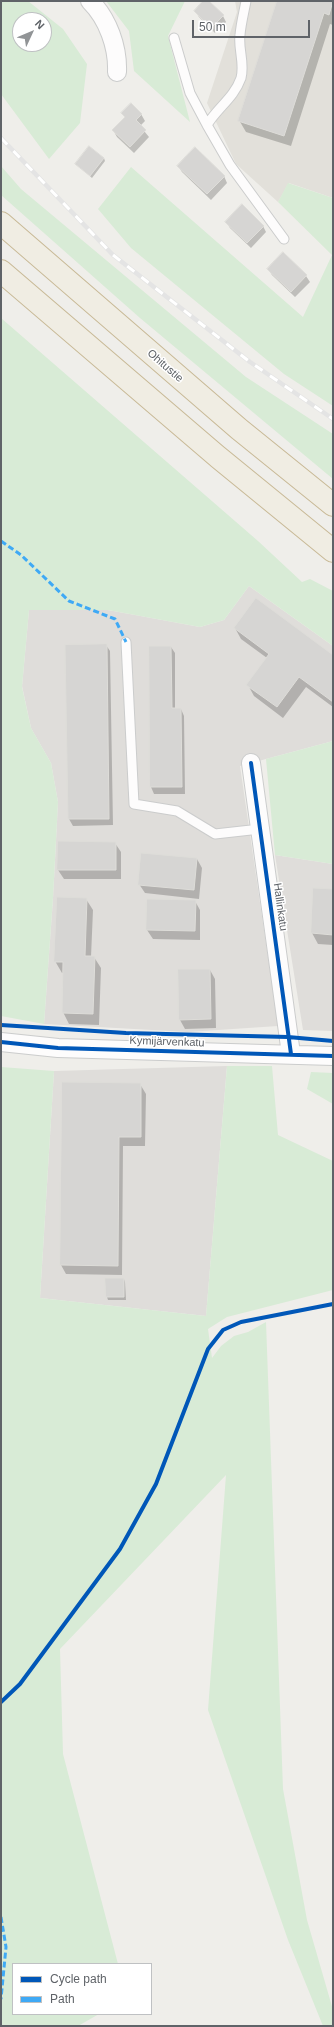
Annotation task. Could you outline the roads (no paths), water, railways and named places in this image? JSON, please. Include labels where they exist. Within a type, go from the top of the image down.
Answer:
[{"type":"highway","name":"Ohitustie","points":[[1,223],[239,429],[333,505]]},
{"type":"highway","points":[[1,271],[212,452],[333,551]]},
{"type":"street","points":[[90,1],[109,26],[117,72]]},
{"type":"street","name":"Hallinkatu","points":[[251,763],[291,1054]]},
{"type":"street","name":"Kymijärvenkatu","points":[[1,1042],[58,1048],[333,1056]]},
{"type":"lane","points":[[207,126],[214,113],[232,97],[241,78],[243,61],[239,36],[246,1]]},
{"type":"lane","points":[[174,38],[190,93],[207,126],[230,165],[284,239]]},
{"type":"lane","points":[[126,642],[134,804],[177,811],[215,834],[260,829]]},
{"type":"railway","points":[[1,138],[113,255],[250,362],[333,419]]}]
